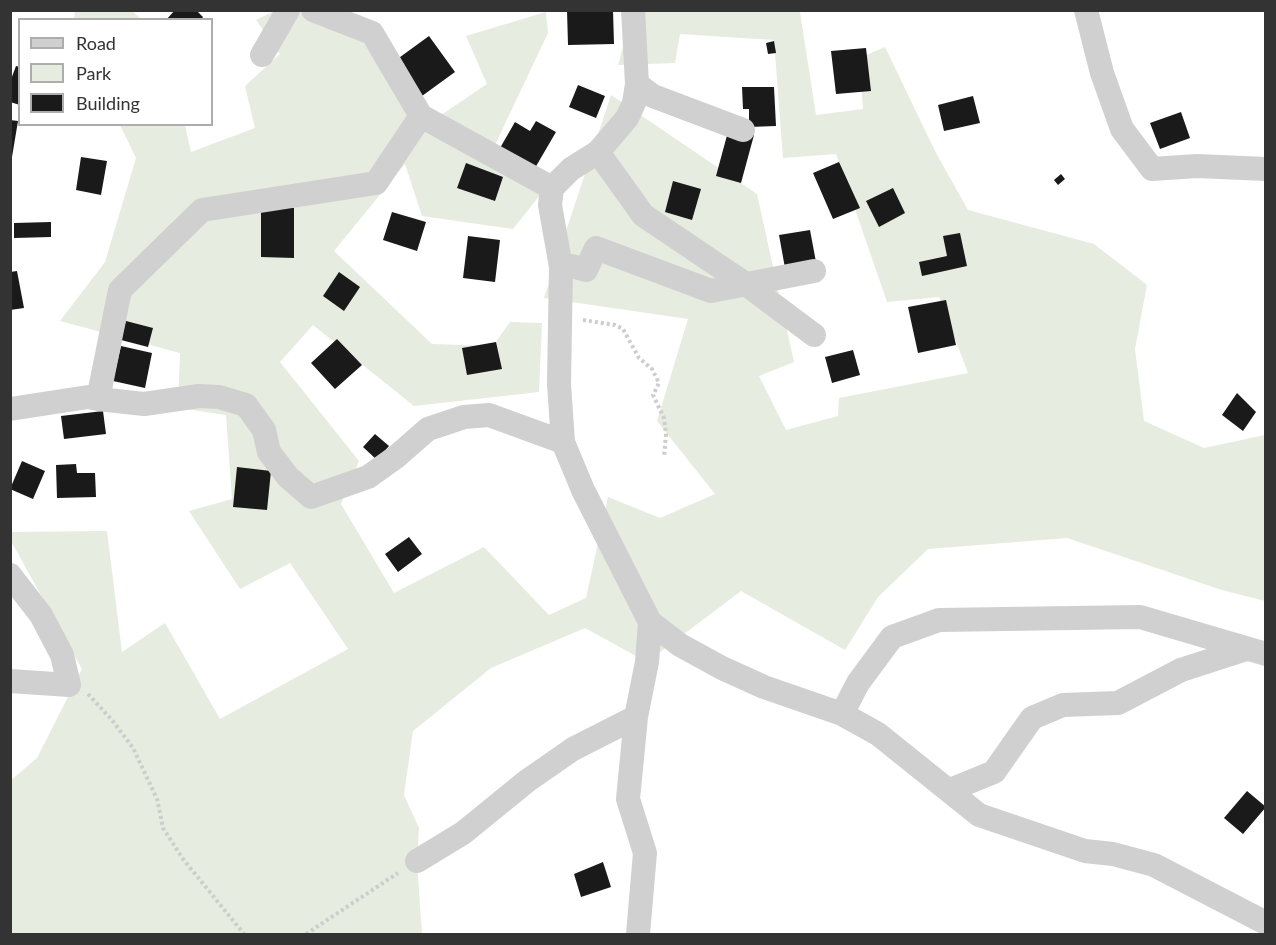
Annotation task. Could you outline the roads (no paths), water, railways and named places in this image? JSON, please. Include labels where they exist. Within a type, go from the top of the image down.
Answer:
[{"type":"street","points":[[262,55],[288,10]]},
{"type":"street","points":[[313,10],[372,33],[421,116],[552,188]]},
{"type":"street","points":[[633,10],[637,84],[634,103],[627,118],[598,152],[571,169],[552,188],[550,205],[561,267],[559,384],[563,442],[583,490],[650,622],[680,645],[722,668],[764,687],[842,714],[878,734],[980,815],[1084,851],[1113,854],[1154,865],[1266,922]]},
{"type":"street","points":[[1086,10],[1102,73],[1122,129],[1152,169],[1197,166],[1266,169]]},
{"type":"street","points":[[637,84],[653,96],[743,130]]},
{"type":"street","points":[[98,399],[120,290],[202,210],[376,183],[421,116]]},
{"type":"street","points":[[598,152],[643,215],[747,285],[813,335]]},
{"type":"street","points":[[561,267],[572,266],[586,270],[596,248],[711,291],[814,271]]},
{"type":"street","points":[[10,409],[88,397],[144,404],[199,396],[219,397],[246,405],[264,430],[269,452],[288,477],[311,497],[368,477],[396,457],[428,429],[464,417],[489,415],[563,442]]},
{"type":"street","points":[[10,575],[41,615],[52,635],[62,655],[69,685],[10,681]]},
{"type":"street","points":[[842,714],[858,683],[892,638],[939,620],[1140,616],[1256,651]]},
{"type":"street","points":[[638,934],[645,853],[628,799],[636,717],[647,662],[650,622]]},
{"type":"street","points":[[950,790],[994,772],[1032,718],[1063,705],[1118,703],[1181,670],[1256,651]]},
{"type":"street","points":[[417,861],[463,833],[527,781],[573,748],[636,717]]}]
